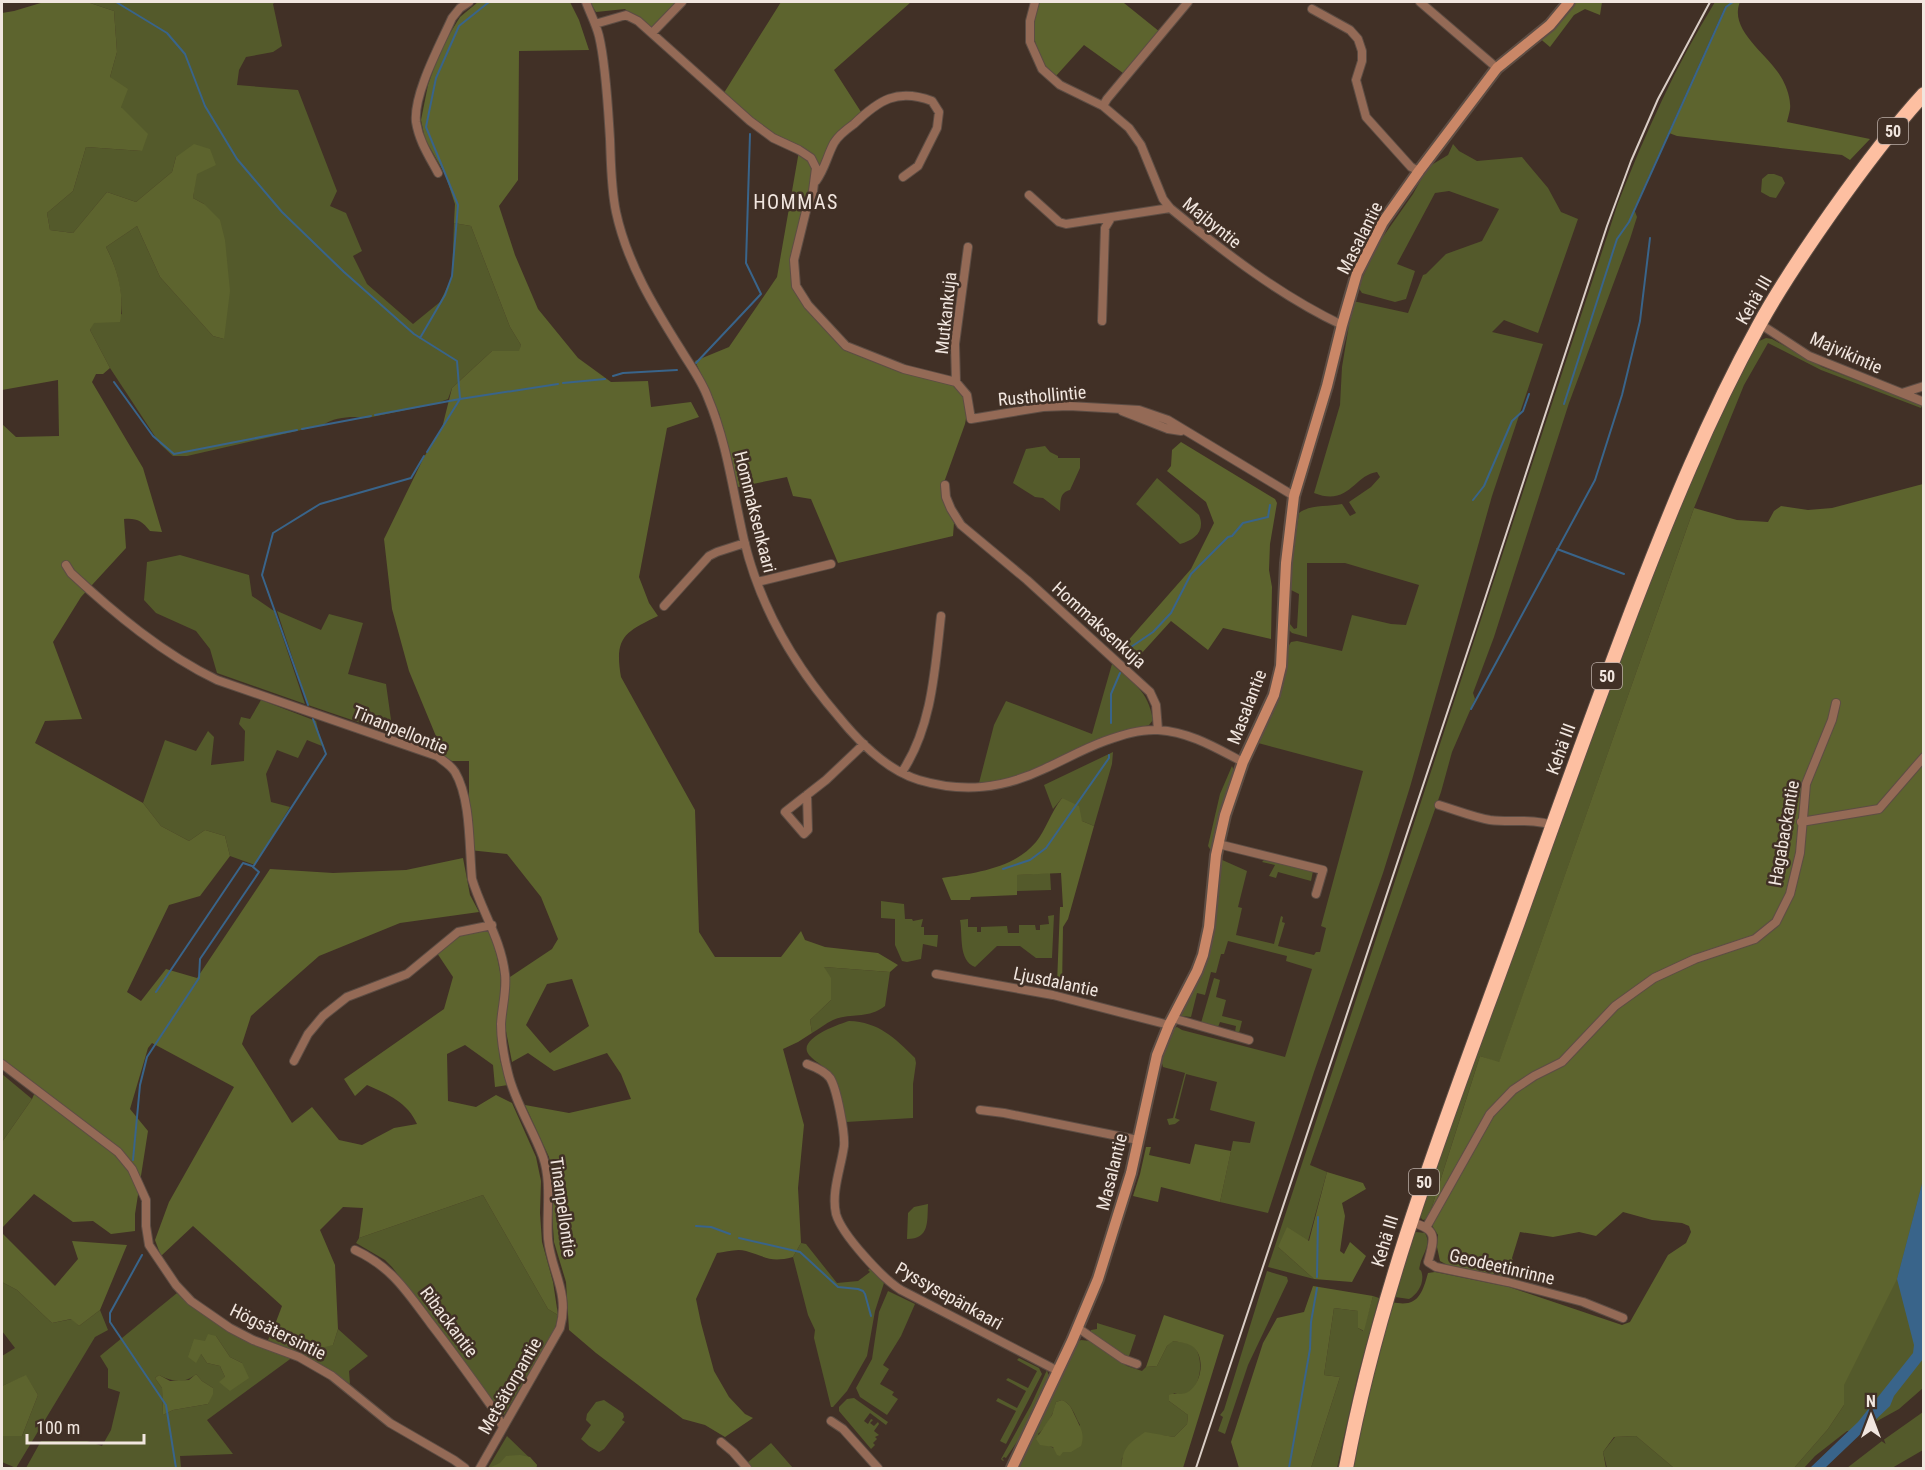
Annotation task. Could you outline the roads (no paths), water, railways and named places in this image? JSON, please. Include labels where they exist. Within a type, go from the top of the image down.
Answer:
[{"type":"highway","name":"Kehä III","points":[[1346,1468],[1354,1424],[1410,1222],[1456,1088],[1552,825],[1666,522],[1718,406],[1760,324],[1792,271],[1842,198],[1923,94]]},
{"type":"street","points":[[438,173],[421,141],[416,120],[420,95],[422,84],[452,18],[469,2]]},
{"type":"street","name":"Hommaksenkaari","points":[[586,2],[602,50],[610,136],[611,182],[623,239],[646,292],[708,396],[724,448],[745,543],[757,582],[788,651],[823,699],[864,744],[889,765],[916,779],[956,787],[975,788],[1005,784],[1041,771],[1090,746],[1140,731],[1158,730]]},
{"type":"street","points":[[652,33],[682,2]]},
{"type":"street","name":"Majbyntie","points":[[1035,2],[1030,21],[1030,42],[1042,69],[1060,86],[1103,106],[1129,128],[1141,145],[1163,199],[1170,208],[1239,264],[1302,304],[1342,325]]},
{"type":"street","points":[[1103,106],[1188,2]]},
{"type":"street","points":[[1420,2],[1497,68]]},
{"type":"street","name":"Masalantie","points":[[1012,1468],[1078,1328],[1098,1279],[1131,1173],[1153,1070],[1170,1022],[1203,955],[1209,927],[1218,844],[1225,815],[1243,762],[1274,696],[1281,666],[1286,563],[1294,496],[1327,386],[1357,273],[1383,222],[1497,68],[1550,25],[1569,2]]},
{"type":"street","points":[[1312,9],[1350,30],[1358,39],[1362,51],[1362,62],[1356,80],[1366,117],[1411,167],[1419,171]]},
{"type":"street","points":[[595,24],[626,15],[638,21],[750,121],[773,138],[811,158],[816,168],[815,182],[794,260],[796,286],[808,305],[846,346],[904,369],[956,382]]},
{"type":"street","points":[[815,182],[823,171],[835,141],[863,115],[886,99],[910,95],[932,101],[939,112],[939,120],[937,129],[918,166],[903,177]]},
{"type":"street","points":[[1029,195],[1059,222],[1066,224],[1170,208]]},
{"type":"street","points":[[1102,321],[1105,228],[1111,218]]},
{"type":"street","name":"Mutkankuja","points":[[956,382],[955,345],[968,247]]},
{"type":"street","name":"Majvikintie","points":[[1760,324],[1809,356],[1923,402]]},
{"type":"street","name":"Rusthollintie","points":[[956,382],[967,395],[971,419],[1069,405],[1139,410],[1152,414],[1168,420],[1294,496]]},
{"type":"street","points":[[1902,393],[1923,386]]},
{"type":"street","name":"Hommaksenkuja","points":[[945,484],[946,497],[962,525],[1027,580],[1150,692],[1156,705],[1158,730]]},
{"type":"street","points":[[664,606],[709,556],[745,543]]},
{"type":"street","points":[[757,582],[831,564]]},
{"type":"street","name":"Tinanpellontie","points":[[66,565],[71,573],[113,610],[194,669],[217,680],[427,753],[448,763],[454,771],[463,791],[472,879],[492,925],[506,976],[501,1024],[506,1062],[514,1092],[543,1158],[548,1182],[549,1242],[560,1282],[564,1317]]},
{"type":"street","points":[[902,772],[914,750],[929,705],[941,616]]},
{"type":"street","name":"Hagabackantie","points":[[1427,1226],[1490,1114],[1512,1090],[1562,1062],[1615,1006],[1654,978],[1695,959],[1755,939],[1776,922],[1790,894],[1800,852],[1806,784],[1832,720],[1836,703]]},
{"type":"street","points":[[1158,730],[1197,738],[1243,762]]},
{"type":"street","points":[[807,795],[808,830],[804,834],[785,812],[826,780],[864,744]]},
{"type":"street","points":[[1801,822],[1879,809],[1923,757]]},
{"type":"street","points":[[1439,805],[1492,820],[1541,821],[1552,825]]},
{"type":"street","points":[[1218,844],[1323,870],[1317,894]]},
{"type":"street","points":[[294,1061],[308,1034],[324,1016],[347,997],[406,974],[458,932],[492,925]]},
{"type":"street","name":"Ljusdalantie","points":[[936,974],[1052,995],[1249,1040]]},
{"type":"street","name":"Högsätersintie","points":[[2,1064],[118,1152],[132,1169],[146,1200],[149,1245],[176,1285],[191,1301],[230,1328],[253,1340],[299,1357],[332,1376],[390,1423],[465,1468]]},
{"type":"street","name":"Pyssysepänkaari","points":[[807,1064],[821,1070],[830,1078],[836,1098],[844,1138],[835,1195],[836,1213],[839,1223],[855,1243],[882,1276],[901,1290],[1058,1371]]},
{"type":"street","points":[[980,1110],[1138,1140]]},
{"type":"street","points":[[1410,1222],[1427,1226]]},
{"type":"street","name":"Geodeetinrinne","points":[[1427,1226],[1433,1240],[1428,1262],[1436,1267],[1508,1282],[1583,1302],[1623,1318]]},
{"type":"street","name":"Ribackantie","points":[[355,1250],[373,1258],[407,1291],[485,1398],[503,1427]]},
{"type":"street","name":"Metsätorpantie","points":[[480,1468],[560,1328],[564,1317]]},
{"type":"street","points":[[1078,1328],[1123,1359],[1137,1364]]},
{"type":"street","points":[[831,1421],[843,1429],[878,1468]]},
{"type":"street","points":[[721,1442],[747,1468]]},
{"type":"water","points":[[1923,1180],[1923,1359],[1894,1396],[1890,1406],[1825,1468],[1810,1468],[1858,1422],[1913,1353],[1914,1345],[1897,1279]]},
{"type":"waterway","points":[[116,2],[167,33],[185,54],[205,106],[237,159],[282,212],[344,272],[414,334],[457,361],[460,399],[427,452]]},
{"type":"waterway","points":[[420,338],[445,295],[452,276],[458,205],[426,127],[436,78],[459,26],[489,2]]},
{"type":"waterway","points":[[1564,404],[1617,239],[1629,222],[1726,7],[1733,2]]},
{"type":"waterway","points":[[696,363],[761,294],[746,263],[750,134]]},
{"type":"waterway","points":[[1471,709],[1595,480],[1622,395],[1640,321],[1650,238]]},
{"type":"waterway","points":[[613,376],[623,373],[677,370]]},
{"type":"waterway","points":[[563,383],[605,379]]},
{"type":"waterway","points":[[114,382],[153,436],[174,454],[297,430]]},
{"type":"waterway","points":[[375,415],[558,384]]},
{"type":"waterway","points":[[1473,500],[1484,486],[1512,421],[1523,411],[1529,394]]},
{"type":"waterway","points":[[302,429],[371,416]]},
{"type":"waterway","points":[[308,705],[262,575],[273,533],[320,504],[411,478],[424,456]]},
{"type":"waterway","points":[[1128,663],[1131,659],[1131,647],[1153,632],[1171,613],[1191,574],[1243,523],[1268,517],[1270,505]]},
{"type":"waterway","points":[[1557,549],[1624,574]]},
{"type":"waterway","points":[[1111,723],[1111,694],[1120,673]]},
{"type":"waterway","points":[[133,1160],[140,1085],[147,1057],[199,978],[200,959],[259,872],[253,867],[326,754],[313,719]]},
{"type":"waterway","points":[[1003,869],[1030,860],[1046,848],[1109,755]]},
{"type":"waterway","points":[[156,992],[243,863],[252,866]]},
{"type":"waterway","points":[[1317,1277],[1318,1217]]},
{"type":"waterway","points":[[696,1226],[711,1227],[730,1234]]},
{"type":"waterway","points":[[739,1238],[800,1252],[838,1287],[863,1291],[871,1316]]},
{"type":"waterway","points":[[142,1255],[110,1313],[110,1322],[166,1405],[176,1468]]},
{"type":"waterway","points":[[1289,1468],[1310,1349],[1311,1322],[1317,1288]]},
{"type":"railway","points":[[1196,1468],[1607,226],[1631,161],[1658,99],[1710,2]]},
{"type":"district","name":"HOMMAS","points":[[796,202]]}]
